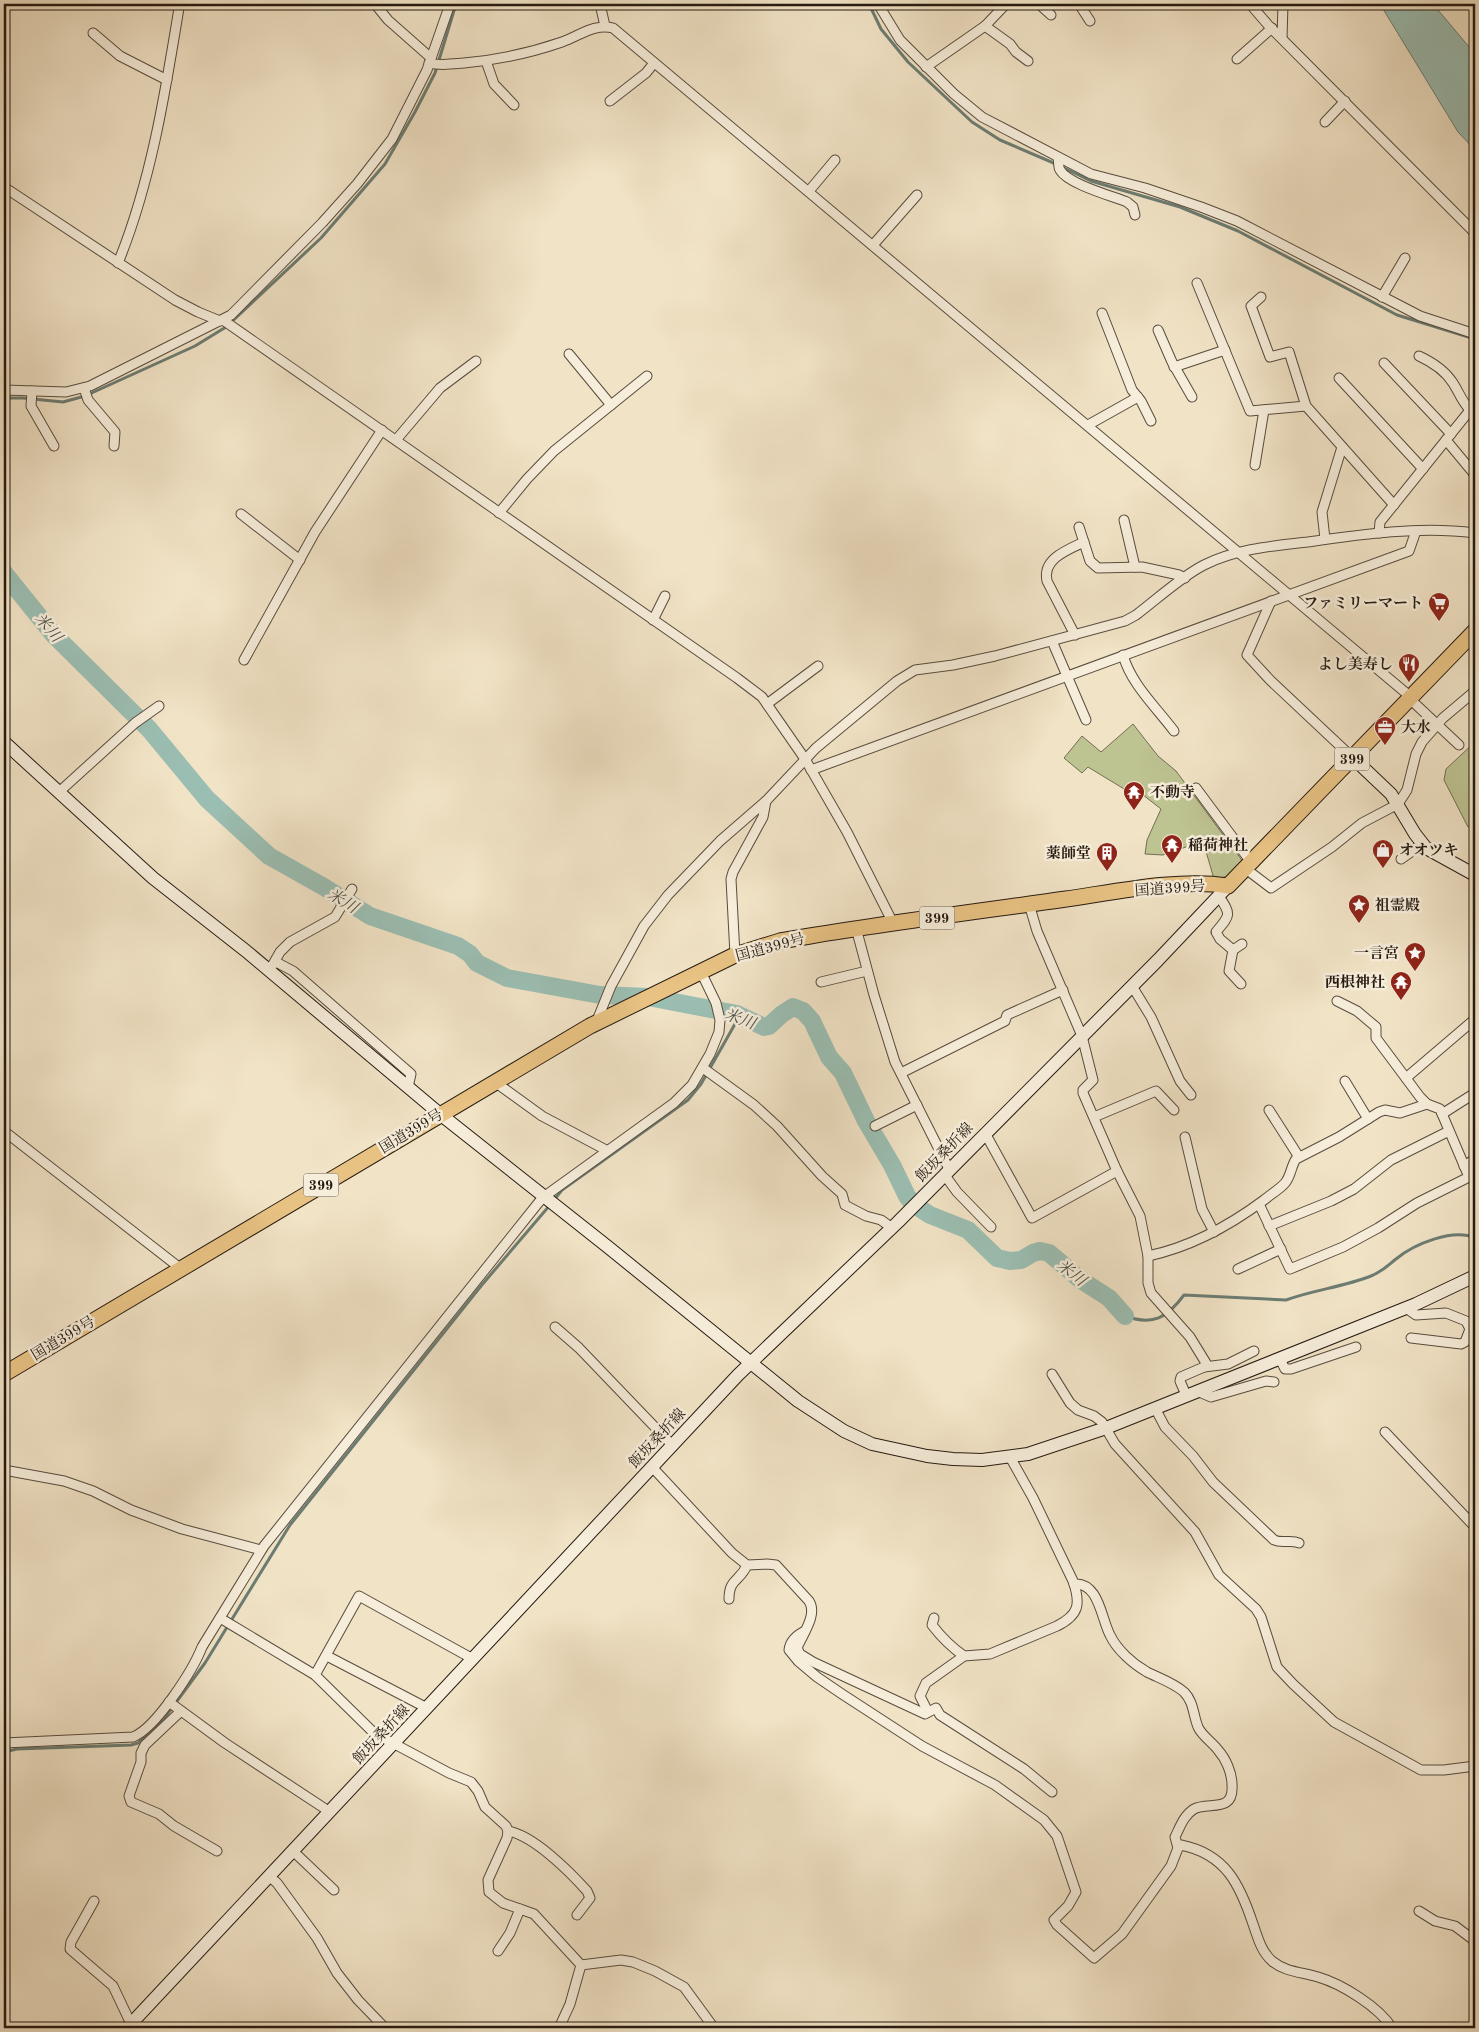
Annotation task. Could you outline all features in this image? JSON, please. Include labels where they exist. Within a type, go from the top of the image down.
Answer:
[{"type":"highway","name":"国道399号","points":[[4,1374],[596,1023],[735,955],[780,941],[856,928],[1029,904],[1168,886],[1216,884],[1223,891],[1475,631]]},
{"type":"street","points":[[375,4],[388,20],[431,62],[445,65],[486,61],[540,49],[576,37],[599,26],[613,28],[1240,552],[1411,698],[1459,745]]},
{"type":"street","points":[[4,390],[31,396],[85,392],[226,322],[357,184],[392,138],[431,62],[450,4]]},
{"type":"street","points":[[600,4],[605,26]]},
{"type":"street","points":[[878,4],[900,40],[954,94],[982,117],[1059,163],[1202,206],[1237,221],[1420,316],[1475,334]]},
{"type":"street","points":[[926,67],[985,26],[1006,4]]},
{"type":"street","points":[[1039,4],[1051,16]]},
{"type":"street","points":[[1079,4],[1090,21]]},
{"type":"street","points":[[1250,4],[1475,232]]},
{"type":"street","points":[[1282,38],[1283,4]]},
{"type":"street","points":[[118,263],[132,229],[147,176],[167,80],[179,8]]},
{"type":"street","points":[[985,26],[1010,44],[1016,52],[1028,61]]},
{"type":"street","points":[[1237,59],[1272,28]]},
{"type":"street","points":[[93,33],[120,56],[167,80]]},
{"type":"street","points":[[486,61],[494,84],[514,105]]},
{"type":"street","points":[[610,101],[646,73],[654,63]]},
{"type":"street","points":[[1325,122],[1345,101]]},
{"type":"street","points":[[809,191],[835,160]]},
{"type":"street","points":[[1059,163],[1074,181],[1127,202],[1133,207],[1135,215]]},
{"type":"street","points":[[4,187],[176,300],[198,312],[226,322],[738,678],[762,697],[805,759],[847,832],[893,924]]},
{"type":"street","points":[[873,245],[917,195]]},
{"type":"street","points":[[1382,297],[1405,258]]},
{"type":"street","points":[[1197,283],[1250,411],[1306,406]]},
{"type":"street","points":[[1261,297],[1251,306],[1270,357],[1289,352],[1306,406],[1394,505]]},
{"type":"street","points":[[1102,313],[1132,390],[1151,421]]},
{"type":"street","points":[[1158,330],[1174,366],[1192,397]]},
{"type":"street","points":[[1174,366],[1225,350]]},
{"type":"street","points":[[569,354],[611,405]]},
{"type":"street","points":[[1379,533],[1380,522],[1473,407],[1461,400],[1453,382],[1430,361],[1420,356]]},
{"type":"street","points":[[396,440],[440,388],[476,361]]},
{"type":"street","points":[[1384,363],[1448,437],[1475,475]]},
{"type":"street","points":[[499,513],[526,479],[554,451],[647,376]]},
{"type":"street","points":[[1339,378],[1423,469]]},
{"type":"street","points":[[85,392],[115,432],[114,446]]},
{"type":"street","points":[[31,396],[31,406],[54,446]]},
{"type":"street","points":[[1088,425],[1138,398]]},
{"type":"street","points":[[1255,465],[1264,410]]},
{"type":"street","points":[[244,660],[315,532],[382,430]]},
{"type":"street","points":[[1325,539],[1322,512],[1342,447]]},
{"type":"street","points":[[241,514],[300,560]]},
{"type":"street","points":[[1124,520],[1135,567]]},
{"type":"street","points":[[1079,527],[1090,561],[1098,568],[1135,567],[1179,575],[1185,578]]},
{"type":"street","points":[[596,1023],[611,986],[644,926],[668,896],[720,841],[766,801],[805,759],[897,681],[915,670],[953,665],[1125,621],[1136,615],[1202,566],[1224,556],[1255,548],[1379,533],[1452,530],[1475,533]]},
{"type":"street","points":[[811,770],[1409,551],[1416,532]]},
{"type":"street","points":[[1075,635],[1047,582],[1045,574],[1048,566],[1062,552],[1084,542]]},
{"type":"street","points":[[653,620],[665,596]]},
{"type":"street","points":[[1271,601],[1247,655],[1270,680],[1390,794],[1426,848],[1475,875]]},
{"type":"street","points":[[1052,641],[1086,720]]},
{"type":"street","points":[[1123,655],[1132,678],[1174,730]]},
{"type":"street","points":[[767,704],[818,666]]},
{"type":"street","points":[[1196,788],[1248,866],[1271,888],[1332,847],[1362,823],[1398,804],[1407,790],[1416,754],[1422,742],[1438,724],[1475,691]]},
{"type":"street","points":[[59,792],[135,723],[159,706]]},
{"type":"street","points":[[4,742],[153,878],[272,966],[440,1114],[752,1362],[798,1401],[821,1418],[872,1444],[927,1456],[954,1459],[982,1460],[1028,1454],[1106,1428],[1406,1308],[1475,1276]]},
{"type":"street","points":[[735,955],[731,880],[733,872],[763,817],[766,801]]},
{"type":"street","points":[[1402,859],[1422,844]]},
{"type":"street","points":[[1223,891],[1228,914],[1216,932],[1220,939],[1233,950]]},
{"type":"street","name":"飯坂桑折線","points":[[129,2026],[752,1362],[914,1206],[1132,986],[1223,891]]},
{"type":"street","points":[[272,966],[280,952],[290,942],[331,920],[348,897]]},
{"type":"street","points":[[1029,904],[1037,931],[1082,1036],[1093,1080],[1083,1090],[1084,1093],[1117,1171],[1140,1216],[1148,1256],[1148,1283],[1151,1293],[1174,1317],[1204,1356],[1206,1362],[1204,1367]]},
{"type":"street","points":[[856,928],[895,1062],[957,1192],[991,1227]]},
{"type":"street","points":[[1241,984],[1229,971],[1233,950],[1242,944]]},
{"type":"street","points":[[820,982],[867,971]]},
{"type":"street","points":[[217,1851],[174,1826],[159,1814],[131,1802],[129,1796],[140,1762],[140,1753],[175,1707],[202,1647],[222,1619],[261,1550],[494,1256],[546,1198],[606,1150],[684,1095],[707,1070],[719,1032],[719,1016],[716,1003],[701,972]]},
{"type":"street","points":[[1132,986],[1151,1017],[1180,1081],[1191,1095]]},
{"type":"street","points":[[901,1073],[1005,1021],[1007,1015],[1063,990]]},
{"type":"street","points":[[1259,1204],[1290,1269],[1344,1246],[1378,1228],[1418,1203],[1472,1178],[1464,1166],[1440,1109],[1427,1104],[1406,1078],[1376,1038],[1376,1027],[1357,1011],[1337,1001]]},
{"type":"street","points":[[1406,1078],[1475,1019]]},
{"type":"street","points":[[707,1070],[754,1105],[777,1126],[822,1176],[842,1194],[845,1205],[866,1216],[881,1220],[892,1228]]},
{"type":"street","points":[[1346,1081],[1368,1119]]},
{"type":"street","points":[[495,1082],[542,1116],[606,1150]]},
{"type":"street","points":[[1094,1117],[1156,1091],[1174,1110]]},
{"type":"street","points":[[1442,1114],[1475,1093]]},
{"type":"street","points":[[1148,1256],[1176,1250],[1242,1216],[1286,1183],[1292,1164],[1299,1157],[1339,1137],[1368,1119],[1385,1110],[1400,1114],[1427,1104]]},
{"type":"street","points":[[875,1126],[917,1105]]},
{"type":"street","points":[[1269,1110],[1299,1157]]},
{"type":"street","points":[[4,1131],[180,1268]]},
{"type":"street","points":[[1269,1226],[1339,1197],[1354,1189],[1391,1160],[1450,1131]]},
{"type":"street","points":[[985,1133],[1032,1218],[1117,1171]]},
{"type":"street","points":[[1185,1137],[1202,1208],[1214,1232]]},
{"type":"street","points":[[1464,1166],[1475,1159]]},
{"type":"street","points":[[1238,1269],[1281,1249]]},
{"type":"street","points":[[1406,1308],[1416,1315],[1446,1313],[1466,1321],[1470,1328],[1465,1342],[1462,1344],[1411,1338]]},
{"type":"street","points":[[555,1327],[579,1348],[673,1446]]},
{"type":"street","points":[[1280,1358],[1286,1369],[1291,1369],[1356,1347]]},
{"type":"street","points":[[1254,1351],[1228,1364],[1204,1367],[1181,1377],[1180,1381],[1192,1393],[1211,1397],[1266,1381],[1274,1382]]},
{"type":"street","points":[[1052,1374],[1070,1403],[1078,1410],[1098,1418],[1115,1444],[1195,1532],[1218,1575],[1256,1609],[1261,1617],[1277,1667],[1306,1697],[1334,1722],[1421,1770],[1444,1770],[1475,1766]]},
{"type":"street","points":[[1155,1408],[1165,1427],[1232,1501],[1274,1540],[1281,1543],[1291,1540],[1300,1543]]},
{"type":"street","points":[[1386,1432],[1475,1527]]},
{"type":"street","points":[[928,1712],[921,1699],[922,1688],[926,1683],[964,1656],[990,1654],[1067,1621],[1075,1613],[1078,1594],[1074,1584],[1033,1498],[1010,1457]]},
{"type":"street","points":[[652,1468],[732,1553],[747,1565],[776,1565],[809,1601],[812,1613],[797,1651],[805,1658],[926,1714],[936,1708],[940,1715],[1024,1769],[1052,1792]]},
{"type":"street","points":[[4,1470],[64,1481],[93,1491],[131,1510],[182,1528],[261,1550]]},
{"type":"street","points":[[729,1599],[730,1586],[745,1571],[747,1565]]},
{"type":"street","points":[[1074,1584],[1085,1585],[1093,1593],[1108,1631],[1119,1649],[1139,1667],[1184,1692],[1191,1702],[1199,1729],[1219,1751],[1230,1774],[1232,1791],[1228,1800],[1220,1806],[1199,1807],[1190,1812],[1181,1824],[1175,1837],[1178,1848]]},
{"type":"street","points":[[315,1675],[359,1596],[473,1659]]},
{"type":"street","points":[[934,1618],[932,1625],[941,1637],[951,1648],[964,1656]]},
{"type":"street","points":[[222,1619],[315,1675],[374,1733],[449,1773],[471,1782],[485,1807],[506,1826],[508,1831],[507,1838],[488,1880],[489,1892],[503,1903],[534,1914],[581,1965]]},
{"type":"street","points":[[805,1630],[791,1643],[789,1650],[798,1661],[817,1677],[922,1746],[995,1785],[1044,1820],[1054,1830],[1076,1892],[1068,1906],[1054,1920],[1057,1925],[1094,1958],[1114,1942],[1131,1922],[1171,1866],[1181,1844],[1198,1850],[1218,1861],[1228,1870],[1243,1896],[1260,1945],[1271,1960],[1281,1968],[1319,1977],[1341,1987],[1375,2009],[1392,2028]]},
{"type":"street","points":[[327,1656],[428,1708]]},
{"type":"street","points":[[4,1743],[133,1737],[175,1707]]},
{"type":"street","points":[[175,1707],[330,1812]]},
{"type":"street","points":[[508,1831],[516,1833],[553,1857],[587,1891],[590,1898],[577,1915]]},
{"type":"street","points":[[293,1851],[334,1890]]},
{"type":"street","points":[[270,1877],[277,1883],[317,1938],[336,1973],[358,2000],[385,2028]]},
{"type":"street","points":[[94,1901],[71,1942],[70,1949],[113,1986],[129,2026]]},
{"type":"street","points":[[498,1951],[510,1932],[520,1909]]},
{"type":"street","points":[[1419,1911],[1435,1920],[1455,1926],[1475,1941]]},
{"type":"street","points":[[581,1965],[621,1960],[633,1962],[655,1971],[684,1987],[714,2028]]},
{"type":"street","points":[[559,2028],[570,2004],[581,1965]]},
{"type":"green space","points":[[1133,724],[1158,756],[1176,771],[1241,859],[1244,865],[1230,876],[1214,879],[1203,841],[1163,855],[1145,854],[1147,840],[1161,809],[1138,791],[1134,795],[1088,767],[1082,773],[1064,758],[1082,736],[1101,752]]},
{"type":"green space","points":[[1475,742],[1475,830],[1468,827],[1444,780],[1446,769]]},
{"type":"water","points":[[1380,4],[1433,4],[1475,54],[1475,150],[1458,132]]},
{"type":"waterway","points":[[4,398],[63,402],[85,396],[195,346],[226,327],[321,238],[385,164],[435,73],[456,4]]},
{"type":"waterway","points":[[869,4],[881,29],[908,62],[972,122],[1000,140],[1056,164]]},
{"type":"waterway","points":[[1062,167],[1091,181],[1180,207],[1238,231],[1397,315],[1475,339]]},
{"type":"waterway","name":"米川","points":[[4,573],[54,635],[149,729],[207,799],[269,856],[370,916],[458,946],[470,954],[477,963],[507,978],[600,995],[648,997],[737,1014],[764,1027],[769,1026],[793,1007],[803,1011],[812,1021],[829,1057],[843,1073],[866,1121],[913,1204],[930,1215],[968,1230],[997,1258],[1010,1261],[1021,1260],[1040,1251],[1049,1253],[1081,1280],[1109,1298],[1125,1316]]},
{"type":"waterway","points":[[554,1200],[562,1190],[688,1100],[701,1084],[735,1024],[737,1014]]},
{"type":"waterway","points":[[4,1752],[17,1749],[131,1745],[138,1743],[163,1720],[205,1663],[290,1525],[481,1286],[550,1205]]},
{"type":"waterway","name":"米川","points":[[1125,1316],[1144,1320],[1159,1318],[1172,1309],[1184,1295],[1286,1300],[1371,1276],[1404,1253],[1434,1239],[1456,1235],[1466,1235],[1475,1238]]},
{"type":"place","name":"ファミリーマート","points":[[1439,622]]},
{"type":"place","name":"よし美寿し","points":[[1409,683]]},
{"type":"place","name":"大水","points":[[1385,746]]},
{"type":"place","name":"不動寺","points":[[1134,811]]},
{"type":"place","name":"稲荷神社","points":[[1172,864]]},
{"type":"place","name":"オオツキ","points":[[1383,869]]},
{"type":"place","name":"薬師堂","points":[[1107,872]]},
{"type":"place","name":"祖霊殿","points":[[1359,924]]},
{"type":"place","name":"一言宮","points":[[1415,972]]},
{"type":"place","name":"西根神社","points":[[1401,1001]]}]
